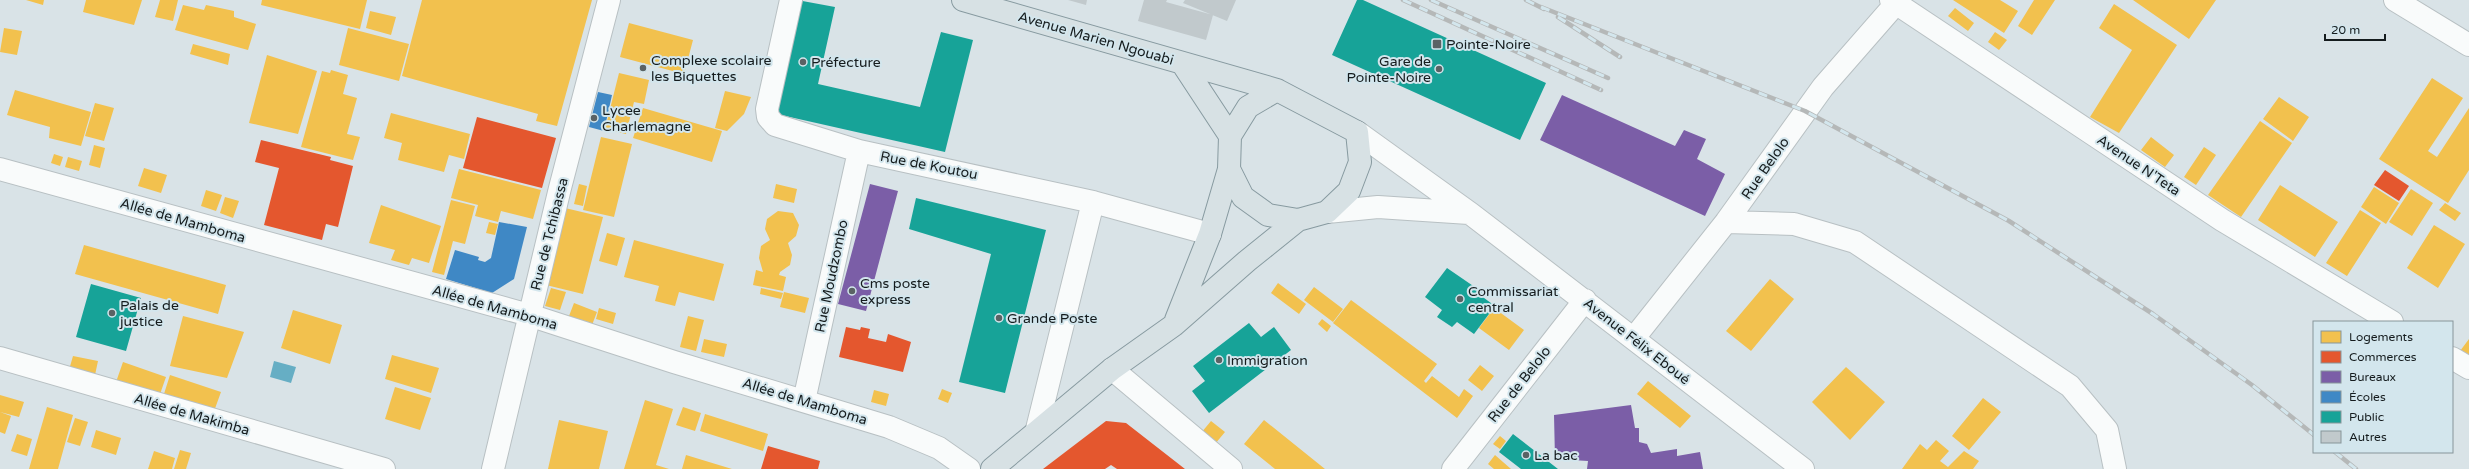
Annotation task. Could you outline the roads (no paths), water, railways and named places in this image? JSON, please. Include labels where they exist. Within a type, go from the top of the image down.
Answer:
[{"type":"main road","name":"Avenue Marien Ngouabi","points":[[963,0],[1277,90]]},
{"type":"main road","name":"Avenue Marien Ngouabi","points":[[1182,63],[1230,136]]},
{"type":"main road","points":[[992,469],[1112,369],[1174,325],[1247,261],[1298,220],[1327,212],[1349,191],[1355,177],[1360,162],[1357,132],[1277,90],[1248,107],[1230,136],[1229,169],[1210,234],[1174,325]]},
{"type":"main road","points":[[1229,169],[1243,197],[1268,215],[1298,220]]},
{"type":"street","name":"Rue de Tchibassa","points":[[493,469],[529,315],[609,0]]},
{"type":"street","name":"Rue de Koutou","points":[[791,0],[766,109],[768,117],[781,128],[860,151],[1093,202],[1210,234]]},
{"type":"street","points":[[2395,0],[2469,45]]},
{"type":"street","name":"Rue Belolo","points":[[1634,338],[1726,222],[1823,87],[1896,1]]},
{"type":"street","name":"Avenue N'Teta","points":[[1896,1],[2222,220],[2390,321]]},
{"type":"street","name":"Avenue Félix Eboué","points":[[1357,132],[1471,214],[1585,300],[1803,469]]},
{"type":"street","name":"Rue Moudzombo","points":[[804,401],[860,151]]},
{"type":"street","name":"Allée de Mamboma","points":[[3,172],[529,315],[889,427],[939,448],[970,469]]},
{"type":"street","points":[[1037,430],[1093,202]]},
{"type":"street","points":[[1327,212],[1378,207],[1471,214]]},
{"type":"street","points":[[1726,222],[1794,224],[1855,242],[2070,386],[2107,430],[2115,469]]},
{"type":"street","name":"Rue de Belolo","points":[[1453,469],[1585,300]]},
{"type":"street","name":"Allée de Makimba","points":[[0,358],[384,469]]},
{"type":"street","points":[[2453,359],[2469,368]]},
{"type":"street","points":[[1112,369],[1231,469]]},
{"type":"water","points":[[274,361],[296,367],[291,383],[270,377]]},
{"type":"railway","points":[[1403,0],[1601,90]]},
{"type":"railway","points":[[1431,0],[1608,78]]},
{"type":"railway","points":[[1526,0],[1544,9]]},
{"type":"railway","points":[[1541,7],[1805,111],[2009,221],[2153,314],[2252,385],[2313,434]]},
{"type":"railway","points":[[1558,17],[1620,57]]},
{"type":"railway","points":[[2336,453],[2356,469]]},
{"type":"place","name":"Pointe-Noire","points":[[1437,44]]},
{"type":"place","name":"Préfecture","points":[[803,62]]},
{"type":"place","name":"Complexe scolaire les Biquettes","points":[[643,68]]},
{"type":"place","name":"Gare de Pointe-Noire","points":[[1439,69]]},
{"type":"place","name":"Lycee Charlemagne","points":[[594,118]]},
{"type":"place","name":"Cms poste express","points":[[852,291]]},
{"type":"place","name":"Commissariat central","points":[[1460,299]]},
{"type":"place","name":"Palais de justice","points":[[112,313]]},
{"type":"place","name":"Grande Poste","points":[[999,318]]},
{"type":"place","name":"Immigration","points":[[1219,360]]},
{"type":"place","name":"La bac","points":[[1526,455]]}]
